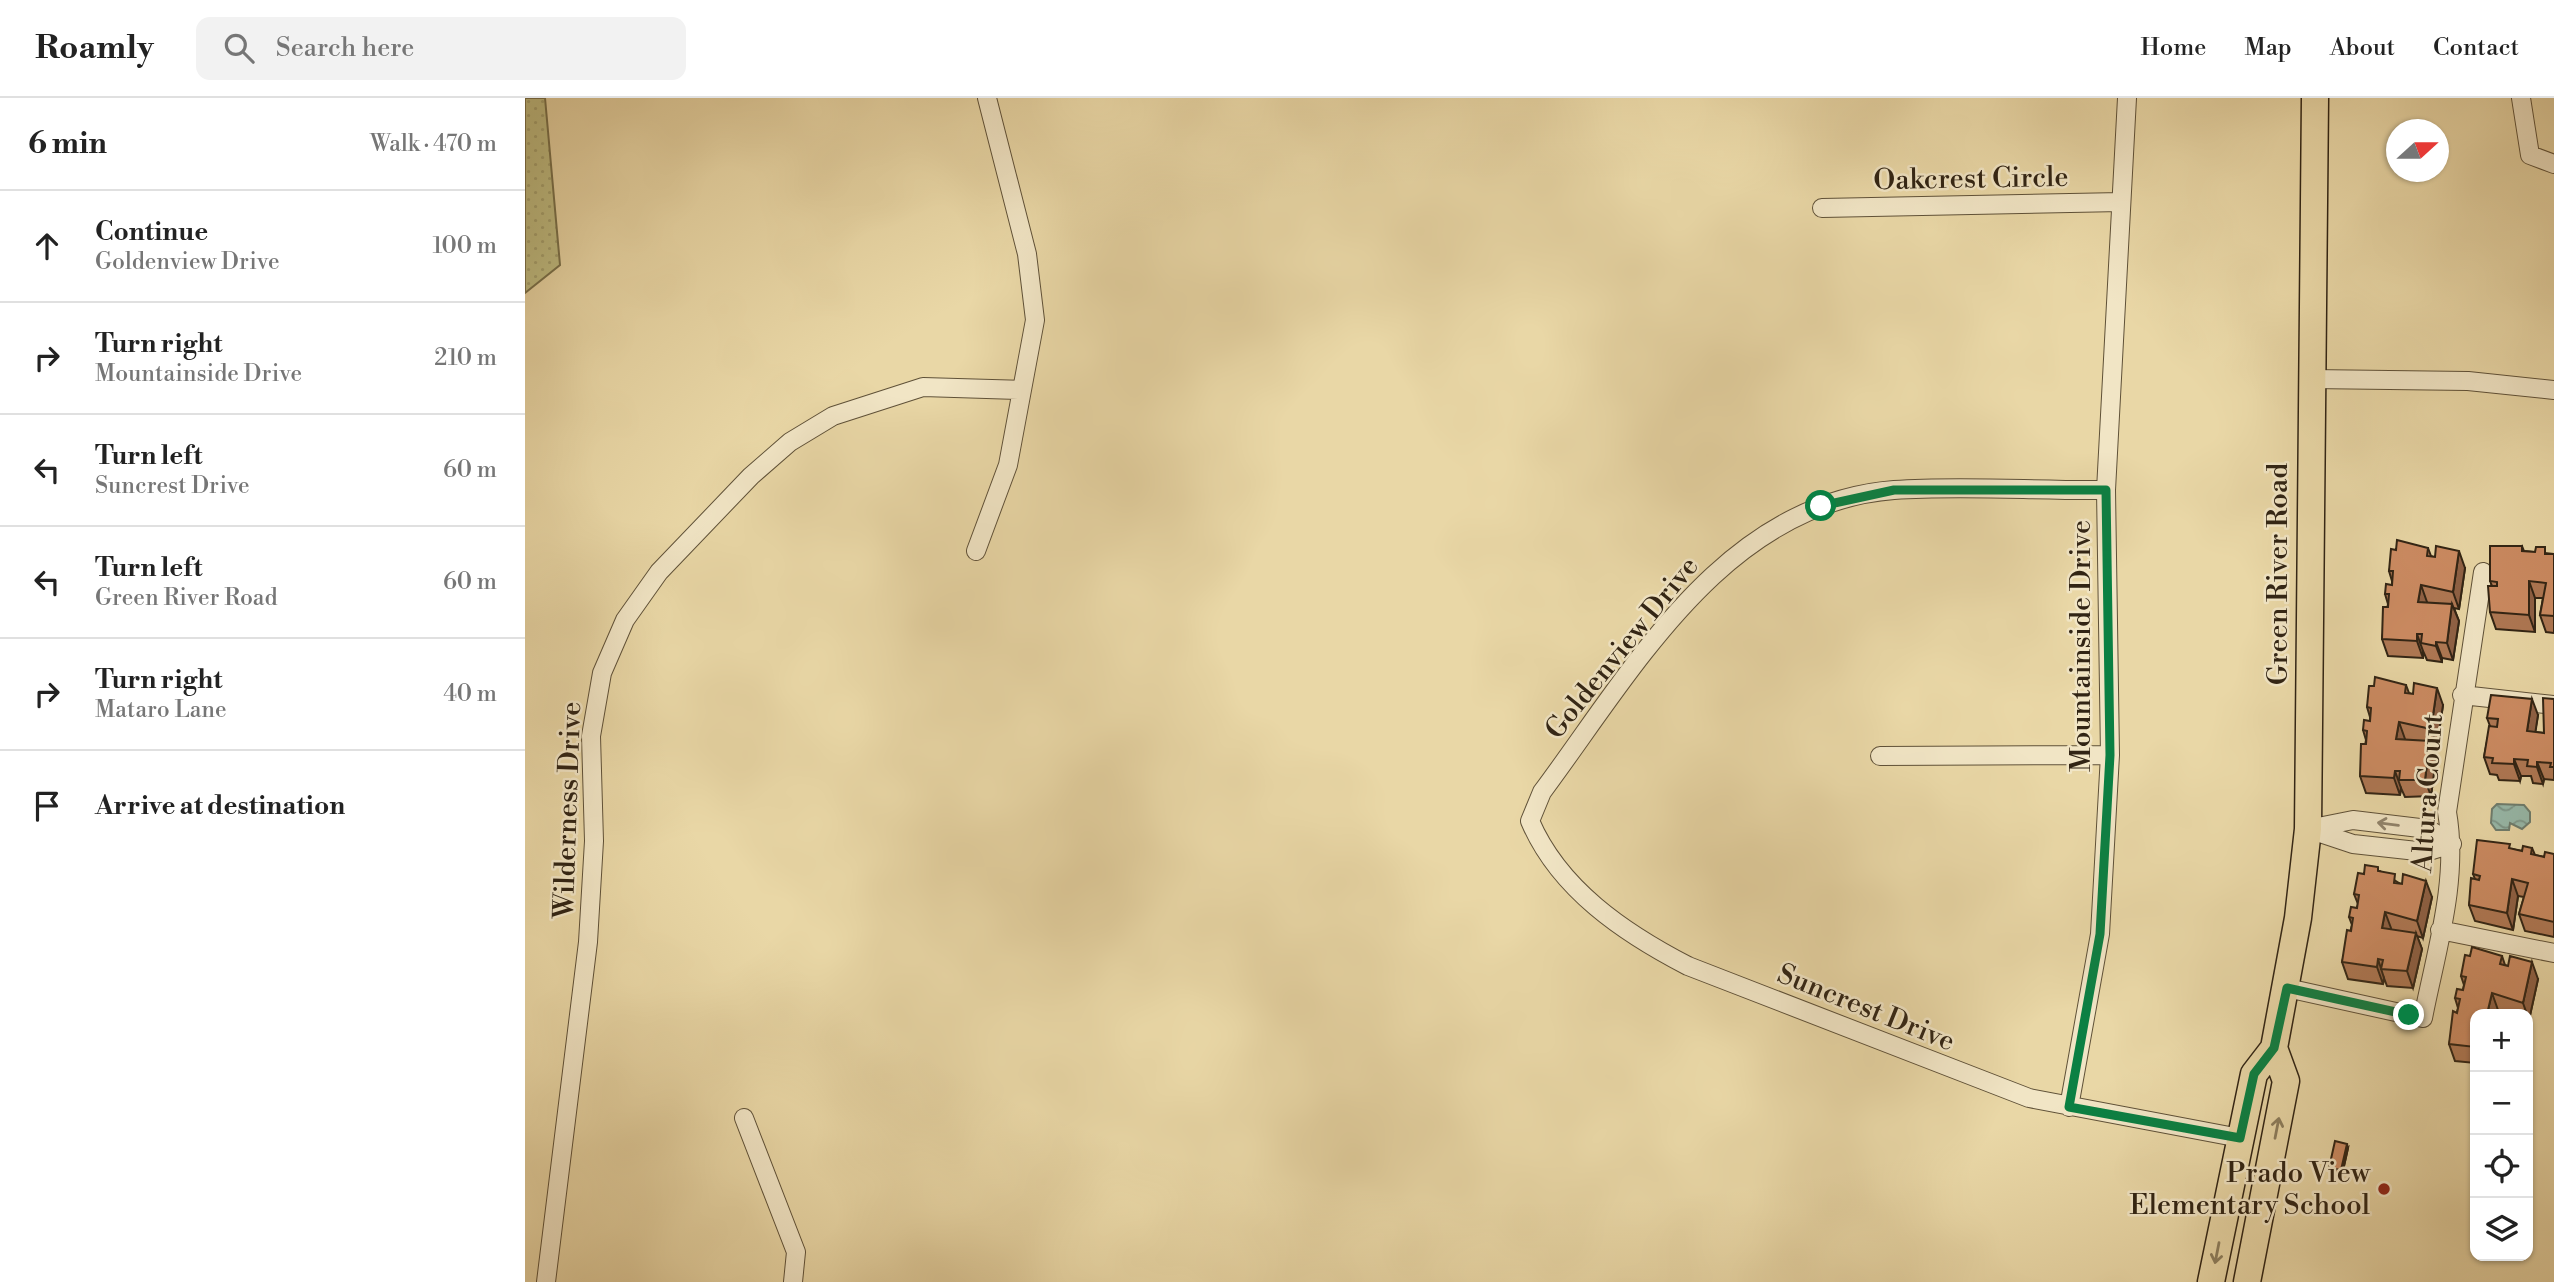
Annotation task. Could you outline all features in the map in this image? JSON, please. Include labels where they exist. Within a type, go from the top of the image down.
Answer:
[{"type":"main road","name":"Green River Road","points":[[2211,1282],[2254,1074],[2274,1048],[2287,988],[2308,829],[2315,98]]},
{"type":"main road","points":[[2247,1282],[2286,1081],[2274,1048]]},
{"type":"main road","points":[[2240,1138],[2264,1195]]},
{"type":"street","points":[[976,551],[1008,465],[1034,320],[1027,254],[987,98]]},
{"type":"street","name":"Mountainside Drive","points":[[2069,1107],[2100,934],[2110,755],[2106,490],[2126,98]]},
{"type":"street","points":[[2521,98],[2529,155],[2554,164]]},
{"type":"street","name":"Oakcrest Circle","points":[[1822,208],[2121,202]]},
{"type":"street","points":[[2311,379],[2468,381],[2554,390]]},
{"type":"street","name":"Wilderness Drive","points":[[546,1282],[589,942],[594,841],[591,736],[602,673],[625,620],[659,572],[751,476],[790,442],[833,416],[923,387],[1022,390]]},
{"type":"street","name":"Goldenview Drive","points":[[1530,821],[1542,792],[1693,592],[1732,557],[1798,515],[1858,496],[1894,490],[2106,490]]},
{"type":"street","name":"Altura Court","points":[[2287,988],[2423,1018],[2440,930],[2452,844],[2447,812],[2462,695],[2483,572]]},
{"type":"street","points":[[2462,695],[2554,705]]},
{"type":"street","points":[[1881,756],[2110,755]]},
{"type":"street","name":"Suncrest Drive","points":[[1530,821],[1542,851],[1595,907],[1647,944],[1688,966],[1990,1085],[2069,1107],[2240,1138]]},
{"type":"street","points":[[2308,829],[2353,844],[2426,852],[2452,844]]},
{"type":"street","points":[[2440,930],[2554,953]]},
{"type":"street","points":[[744,1118],[796,1252],[793,1282]]},
{"type":"shaded area","points":[[525,98],[545,98],[560,265],[525,293]]},
{"type":"water","points":[[2497,804],[2524,805],[2530,812],[2530,822],[2522,829],[2510,823],[2509,830],[2496,830],[2491,823],[2492,809]]},
{"type":"building","points":[[2397,540],[2428,548],[2427,556],[2435,557],[2436,546],[2459,551],[2453,592],[2421,585],[2418,602],[2452,604],[2447,643],[2436,642],[2436,646],[2421,643],[2422,634],[2417,634],[2417,641],[2382,639],[2383,607],[2388,607],[2389,594],[2385,594],[2386,584],[2392,585],[2393,571],[2389,571],[2391,549],[2396,550]]},
{"type":"building","points":[[2490,546],[2522,546],[2522,551],[2535,552],[2536,547],[2545,547],[2545,554],[2554,554],[2554,616],[2540,615],[2546,583],[2529,581],[2529,615],[2490,612],[2488,586],[2497,586],[2497,582],[2490,581]]},
{"type":"building","points":[[2375,677],[2406,685],[2405,693],[2413,694],[2414,683],[2437,688],[2431,729],[2399,722],[2396,739],[2430,741],[2425,780],[2399,780],[2400,771],[2395,771],[2394,778],[2360,776],[2361,744],[2366,744],[2367,731],[2363,730],[2364,720],[2370,721],[2371,708],[2367,707],[2369,686],[2374,686]]},
{"type":"building","points":[[2491,695],[2532,699],[2527,731],[2544,733],[2543,698],[2554,699],[2554,767],[2550,767],[2551,763],[2537,762],[2537,767],[2527,766],[2528,760],[2514,759],[2514,764],[2492,763],[2493,758],[2484,757],[2489,726],[2497,727],[2498,719],[2487,718]]},
{"type":"building","points":[[2477,840],[2510,844],[2509,848],[2522,851],[2523,846],[2532,848],[2531,854],[2544,857],[2545,852],[2554,854],[2554,922],[2519,914],[2528,883],[2512,879],[2507,913],[2469,905],[2471,878],[2479,880],[2480,876],[2473,874]]},
{"type":"building","points":[[2365,865],[2395,874],[2394,883],[2402,884],[2403,874],[2426,881],[2417,921],[2385,912],[2382,928],[2416,933],[2407,971],[2381,969],[2383,960],[2378,959],[2377,967],[2342,962],[2347,930],[2351,931],[2351,907],[2357,908],[2359,895],[2354,894],[2358,873],[2364,874]]},
{"type":"building","points":[[2472,947],[2502,956],[2500,964],[2508,966],[2510,956],[2532,962],[2523,1003],[2492,993],[2488,1009],[2470,1009],[2470,1046],[2449,1044],[2453,1011],[2457,1013],[2460,999],[2455,998],[2457,989],[2463,990],[2466,977],[2461,976],[2465,955],[2470,956]]},
{"type":"building","points":[[2335,1141],[2347,1144],[2341,1170],[2329,1168]]},
{"type":"place","name":"Prado View Elementary School","points":[[2384,1189]]},
{"type":"route","points":[[1821,506],[1894,490],[2106,490],[2110,755],[2100,934],[2069,1107],[2240,1138],[2254,1074],[2274,1048],[2287,988],[2409,1015]]}]
